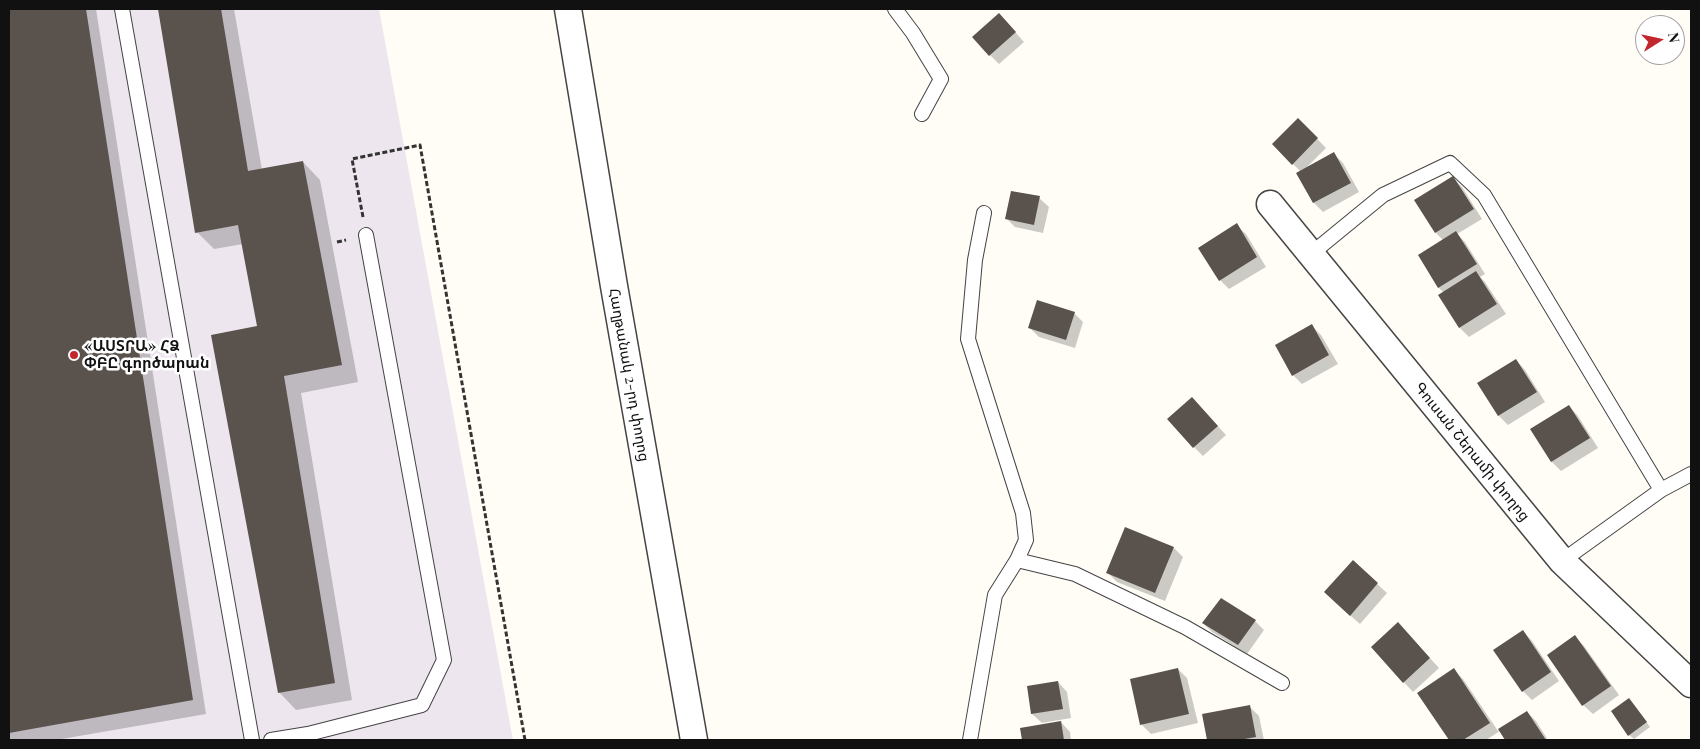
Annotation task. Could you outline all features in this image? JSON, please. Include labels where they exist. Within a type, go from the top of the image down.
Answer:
[{"type":"street","name":"Հաղթանակ 2-րդ փողոց","points":[[568,9],[614,286],[694,740]]},
{"type":"street","name":"Գուսան Շերամի փողոց","points":[[1270,204],[1562,562],[1691,684]]},
{"type":"lane","points":[[122,9],[252,740]]},
{"type":"lane","points":[[896,9],[941,79],[922,114]]},
{"type":"lane","points":[[1310,254],[1383,195],[1450,163],[1484,195],[1661,490]]},
{"type":"lane","points":[[970,740],[995,594],[1017,560],[1026,540],[1023,513],[968,339],[975,260],[984,213]]},
{"type":"lane","points":[[271,740],[309,737],[422,705],[444,660],[366,235]]},
{"type":"lane","points":[[1562,562],[1661,490],[1691,474]]},
{"type":"lane","points":[[1017,560],[1075,574],[1185,627],[1282,683]]},
{"type":"path","points":[[337,242],[366,235],[352,159],[420,145],[525,740]]},
{"type":"shaded area","name":"«ԱՍՏՐԱ» ՀՁ ՓԲԸ գործարան","points":[[9,9],[379,9],[513,740],[9,740]]},
{"type":"building","name":"«ԱՍՏՐԱ» ՀՁ ՓԲԸ գործարան","points":[[9,9],[86,9],[193,700],[9,733]]},
{"type":"building","points":[[158,9],[221,9],[248,171],[303,161],[342,365],[284,376],[335,683],[278,693],[211,335],[257,326],[238,225],[195,233]]},
{"type":"building","points":[[999,13],[1016,32],[989,56],[972,37]]},
{"type":"building","points":[[1298,118],[1318,138],[1292,165],[1272,144]]},
{"type":"building","points":[[1334,152],[1351,183],[1313,203],[1296,173]]},
{"type":"building","points":[[1453,176],[1474,209],[1435,233],[1414,200]]},
{"type":"building","points":[[1011,191],[1040,196],[1034,225],[1005,219]]},
{"type":"building","points":[[1237,223],[1257,257],[1219,281],[1198,248]]},
{"type":"building","points":[[1456,231],[1477,264],[1438,288],[1418,255]]},
{"type":"building","points":[[1476,271],[1497,304],[1459,328],[1438,295]]},
{"type":"building","points":[[1037,300],[1075,312],[1066,340],[1028,328]]},
{"type":"building","points":[[1312,324],[1329,355],[1292,376],[1275,345]]},
{"type":"building","points":[[1516,359],[1537,392],[1498,416],[1477,383]]},
{"type":"building","points":[[1192,397],[1218,426],[1193,448],[1167,419]]},
{"type":"building","points":[[1569,405],[1590,438],[1551,462],[1530,429]]},
{"type":"building","points":[[1125,527],[1174,547],[1155,593],[1106,573]]},
{"type":"building","points":[[1353,560],[1378,583],[1350,616],[1324,592]]},
{"type":"building","points":[[1221,598],[1256,620],[1238,645],[1202,623]]},
{"type":"building","points":[[1398,622],[1430,658],[1403,683],[1371,647]]},
{"type":"building","points":[[1523,630],[1551,672],[1522,692],[1493,650]]},
{"type":"building","points":[[1575,635],[1611,686],[1582,706],[1547,655]]},
{"type":"building","points":[[1178,668],[1189,714],[1140,725],[1130,679]]},
{"type":"building","points":[[1454,668],[1490,723],[1463,740],[1449,740],[1417,693]]},
{"type":"building","points":[[1058,681],[1063,709],[1031,714],[1027,686]]},
{"type":"building","points":[[1629,698],[1647,722],[1628,736],[1611,711]]},
{"type":"building","points":[[1250,705],[1256,737],[1239,740],[1207,740],[1202,714]]},
{"type":"building","points":[[1527,711],[1546,740],[1505,740],[1498,729]]},
{"type":"building","points":[[1061,721],[1064,740],[1022,740],[1020,728]]},
{"type":"place","name":"«ԱՍՏՐԱ» ՀՁ ՓԲԸ գործարան","points":[[74,355]]}]
